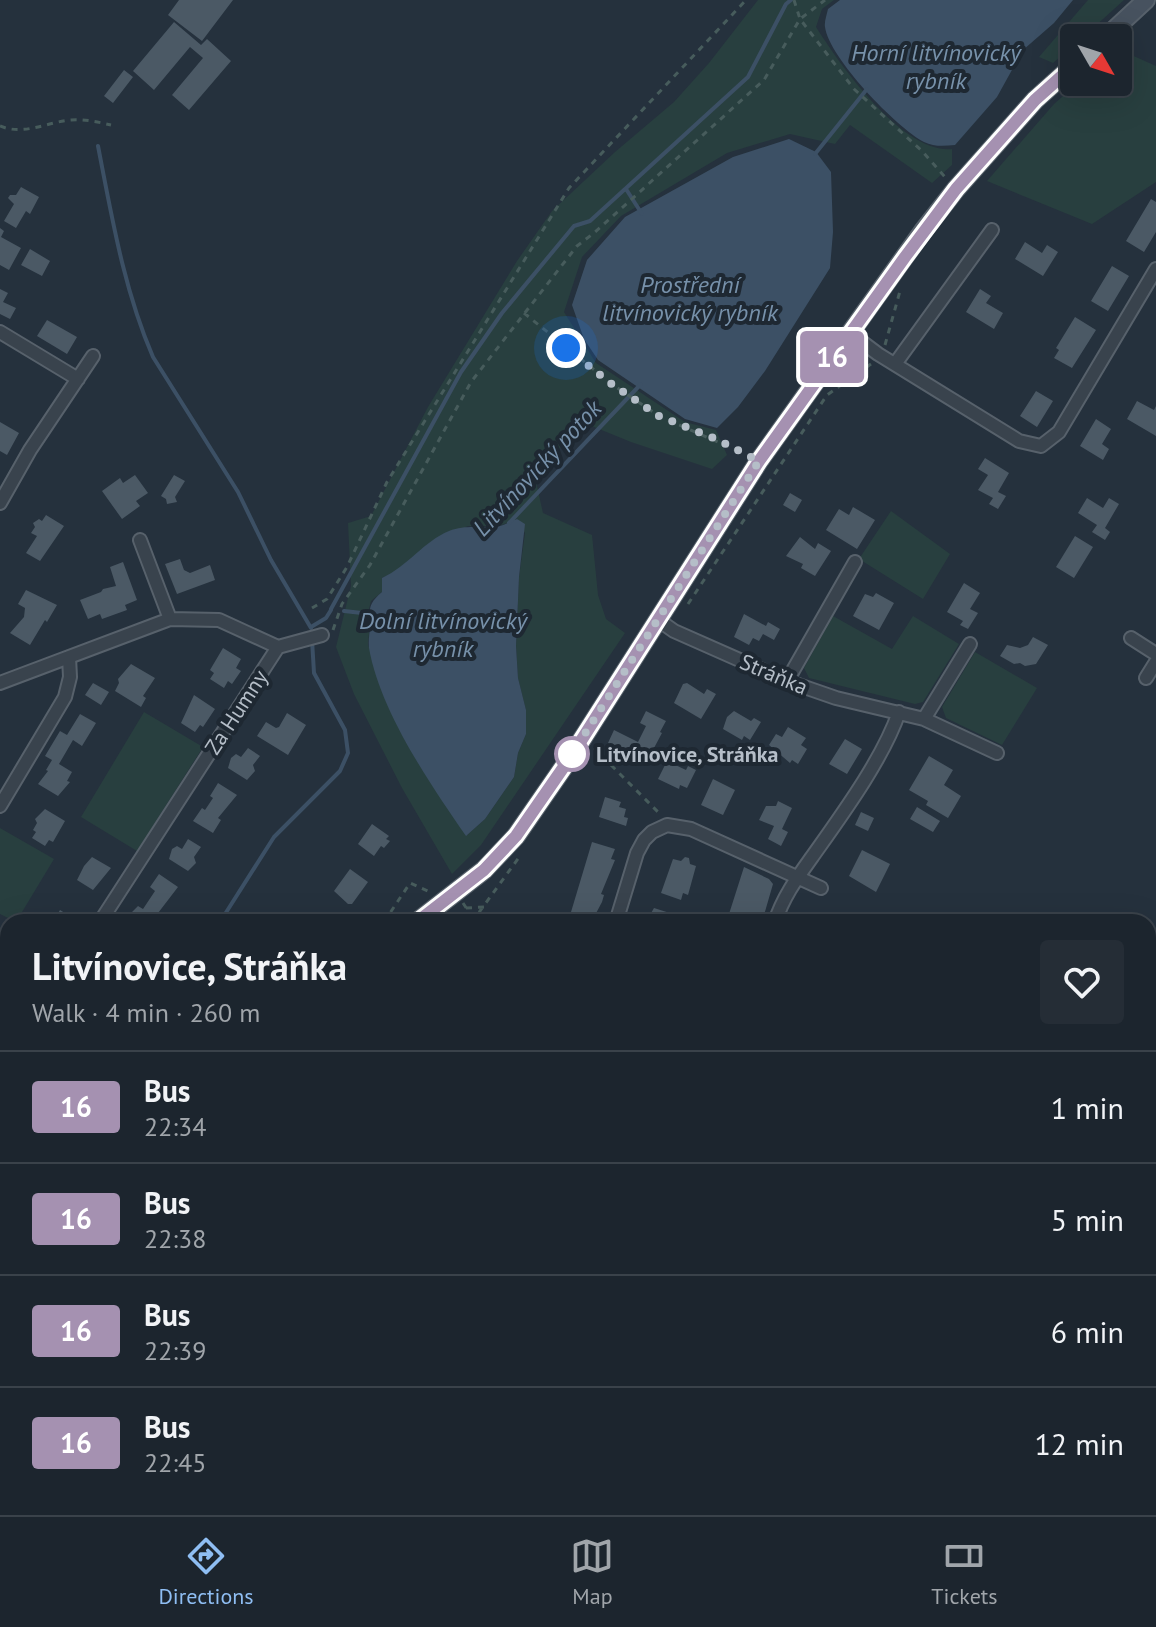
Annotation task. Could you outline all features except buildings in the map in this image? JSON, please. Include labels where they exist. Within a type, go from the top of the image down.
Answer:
[{"type":"street","points":[[1120,24],[1146,0]]},
{"type":"street","points":[[430,914],[484,870],[516,836],[572,755],[759,461],[850,333],[956,189],[1035,100],[1060,78]]},
{"type":"street","points":[[895,364],[992,230]]},
{"type":"street","points":[[850,333],[878,354],[1019,441],[1041,446],[1059,432],[1156,269]]},
{"type":"street","points":[[0,332],[78,379]]},
{"type":"street","points":[[0,503],[30,450],[93,356]]},
{"type":"street","points":[[140,540],[170,619]]},
{"type":"street","points":[[787,681],[855,562]]},
{"type":"street","name":"Za Humny","points":[[0,683],[170,619],[219,620],[278,647],[105,914]]},
{"type":"street","name":"Stráňka","points":[[657,619],[674,631],[787,681],[836,698],[924,719],[997,753]]},
{"type":"street","points":[[278,647],[327,636]]},
{"type":"street","points":[[1131,638],[1156,654]]},
{"type":"street","points":[[924,719],[970,644]]},
{"type":"street","points":[[0,806],[65,697],[70,677],[69,657]]},
{"type":"street","points":[[1146,678],[1156,662]]},
{"type":"street","points":[[778,914],[784,897],[849,802],[892,730],[899,712]]},
{"type":"street","points":[[618,914],[644,840],[667,825],[691,829],[821,888]]},
{"type":"path","points":[[312,608],[327,599],[347,567],[387,482],[569,188],[746,0]]},
{"type":"path","points":[[794,0],[800,19],[854,89],[922,151],[956,189]]},
{"type":"path","points":[[327,636],[342,604],[370,565],[471,382],[523,312],[577,246],[764,80],[800,19],[825,0]]},
{"type":"path","points":[[0,126],[9,130],[33,129],[70,120],[111,125]]},
{"type":"path","points":[[689,603],[827,395],[870,367],[887,342],[903,280]]},
{"type":"path","points":[[523,312],[613,385],[659,416],[716,439],[759,461]]},
{"type":"path","points":[[594,748],[651,802],[667,825]]},
{"type":"path","points":[[479,914],[527,846]]},
{"type":"path","points":[[389,914],[410,883],[415,884]]},
{"type":"path","points":[[466,908],[485,907]]},
{"type":"green space","points":[[758,0],[834,0],[822,9],[816,27],[840,63],[894,123],[933,147],[952,149],[952,165],[932,183],[850,125],[835,144],[790,134],[727,153],[621,216],[582,257],[564,312],[596,363],[685,422],[716,430],[727,455],[712,469],[582,422],[535,477],[543,513],[592,535],[598,595],[606,619],[625,633],[481,845],[452,874],[402,788],[354,694],[336,647],[351,586],[348,523],[371,516],[428,407],[517,261],[552,211],[674,102]],"holes":[[[517,519],[525,533],[519,577],[516,646],[518,678],[526,710],[526,734],[518,753],[514,777],[485,819],[467,835],[424,769],[368,645],[368,613],[371,601],[382,592],[382,578],[401,569],[427,545],[468,526],[499,526]]]},
{"type":"green space","points":[[1088,0],[1124,0],[1097,24],[1067,24]]},
{"type":"green space","points":[[1060,33],[1060,57],[1053,63],[1039,57]]},
{"type":"green space","points":[[1132,55],[1156,66],[1156,182],[1092,224],[987,181],[1063,96],[1132,96]]},
{"type":"green space","points":[[891,511],[950,554],[923,599],[859,559]]},
{"type":"green space","points":[[833,616],[892,649],[913,616],[959,644],[923,702],[915,704],[809,678],[804,668]]},
{"type":"green space","points":[[975,652],[1037,688],[1002,745],[946,718],[942,707]]},
{"type":"green space","points":[[144,712],[203,747],[137,851],[81,817]]},
{"type":"green space","points":[[0,828],[54,859],[21,914],[0,914]]},
{"type":"water","name":"Horní litvínovický rybník","points":[[840,0],[1073,0],[1054,23],[1023,50],[997,97],[955,145],[943,146],[924,142],[898,122],[866,91],[838,56],[825,25],[828,9]]},
{"type":"water","name":"Prostřední litvínovický rybník","points":[[789,139],[816,152],[831,172],[833,232],[830,268],[765,371],[738,407],[717,428],[685,419],[598,360],[584,339],[572,305],[587,260],[625,217],[733,157]]},
{"type":"water","name":"Dolní litvínovický rybník","points":[[517,519],[525,524],[516,646],[518,678],[526,710],[526,734],[518,753],[514,777],[485,819],[466,836],[408,746],[384,697],[369,648],[370,610],[374,599],[382,592],[382,578],[440,535],[468,527],[499,526]]},
{"type":"waterway","name":"Litvínovický potok","points":[[331,609],[461,372],[502,313],[574,226],[590,221],[748,77],[786,4],[791,0]]},
{"type":"waterway","name":"Litvínovický potok","points":[[815,154],[867,89]]},
{"type":"waterway","points":[[98,146],[127,280],[153,357],[238,492],[271,560],[311,628]]},
{"type":"waterway","points":[[626,189],[642,214]]},
{"type":"waterway","name":"Litvínovický potok","points":[[509,523],[641,384]]},
{"type":"waterway","name":"Litvínovický potok","points":[[311,627],[326,618],[331,610]]},
{"type":"waterway","name":"Litvínovický potok","points":[[344,611],[371,614]]},
{"type":"waterway","name":"Litvínovický potok","points":[[225,914],[274,837],[340,771],[348,753],[345,730],[314,673],[312,640]]},
{"type":"bus line","name":"16","points":[[428,914],[484,870],[516,836],[572,755],[634,654],[798,405],[956,189],[1035,100],[1060,78]]},
{"type":"place","name":"Litvínovice, Stráňka","points":[[572,754]]},
{"type":"route","points":[[566,348],[659,416],[716,439],[759,461],[572,754]]}]
